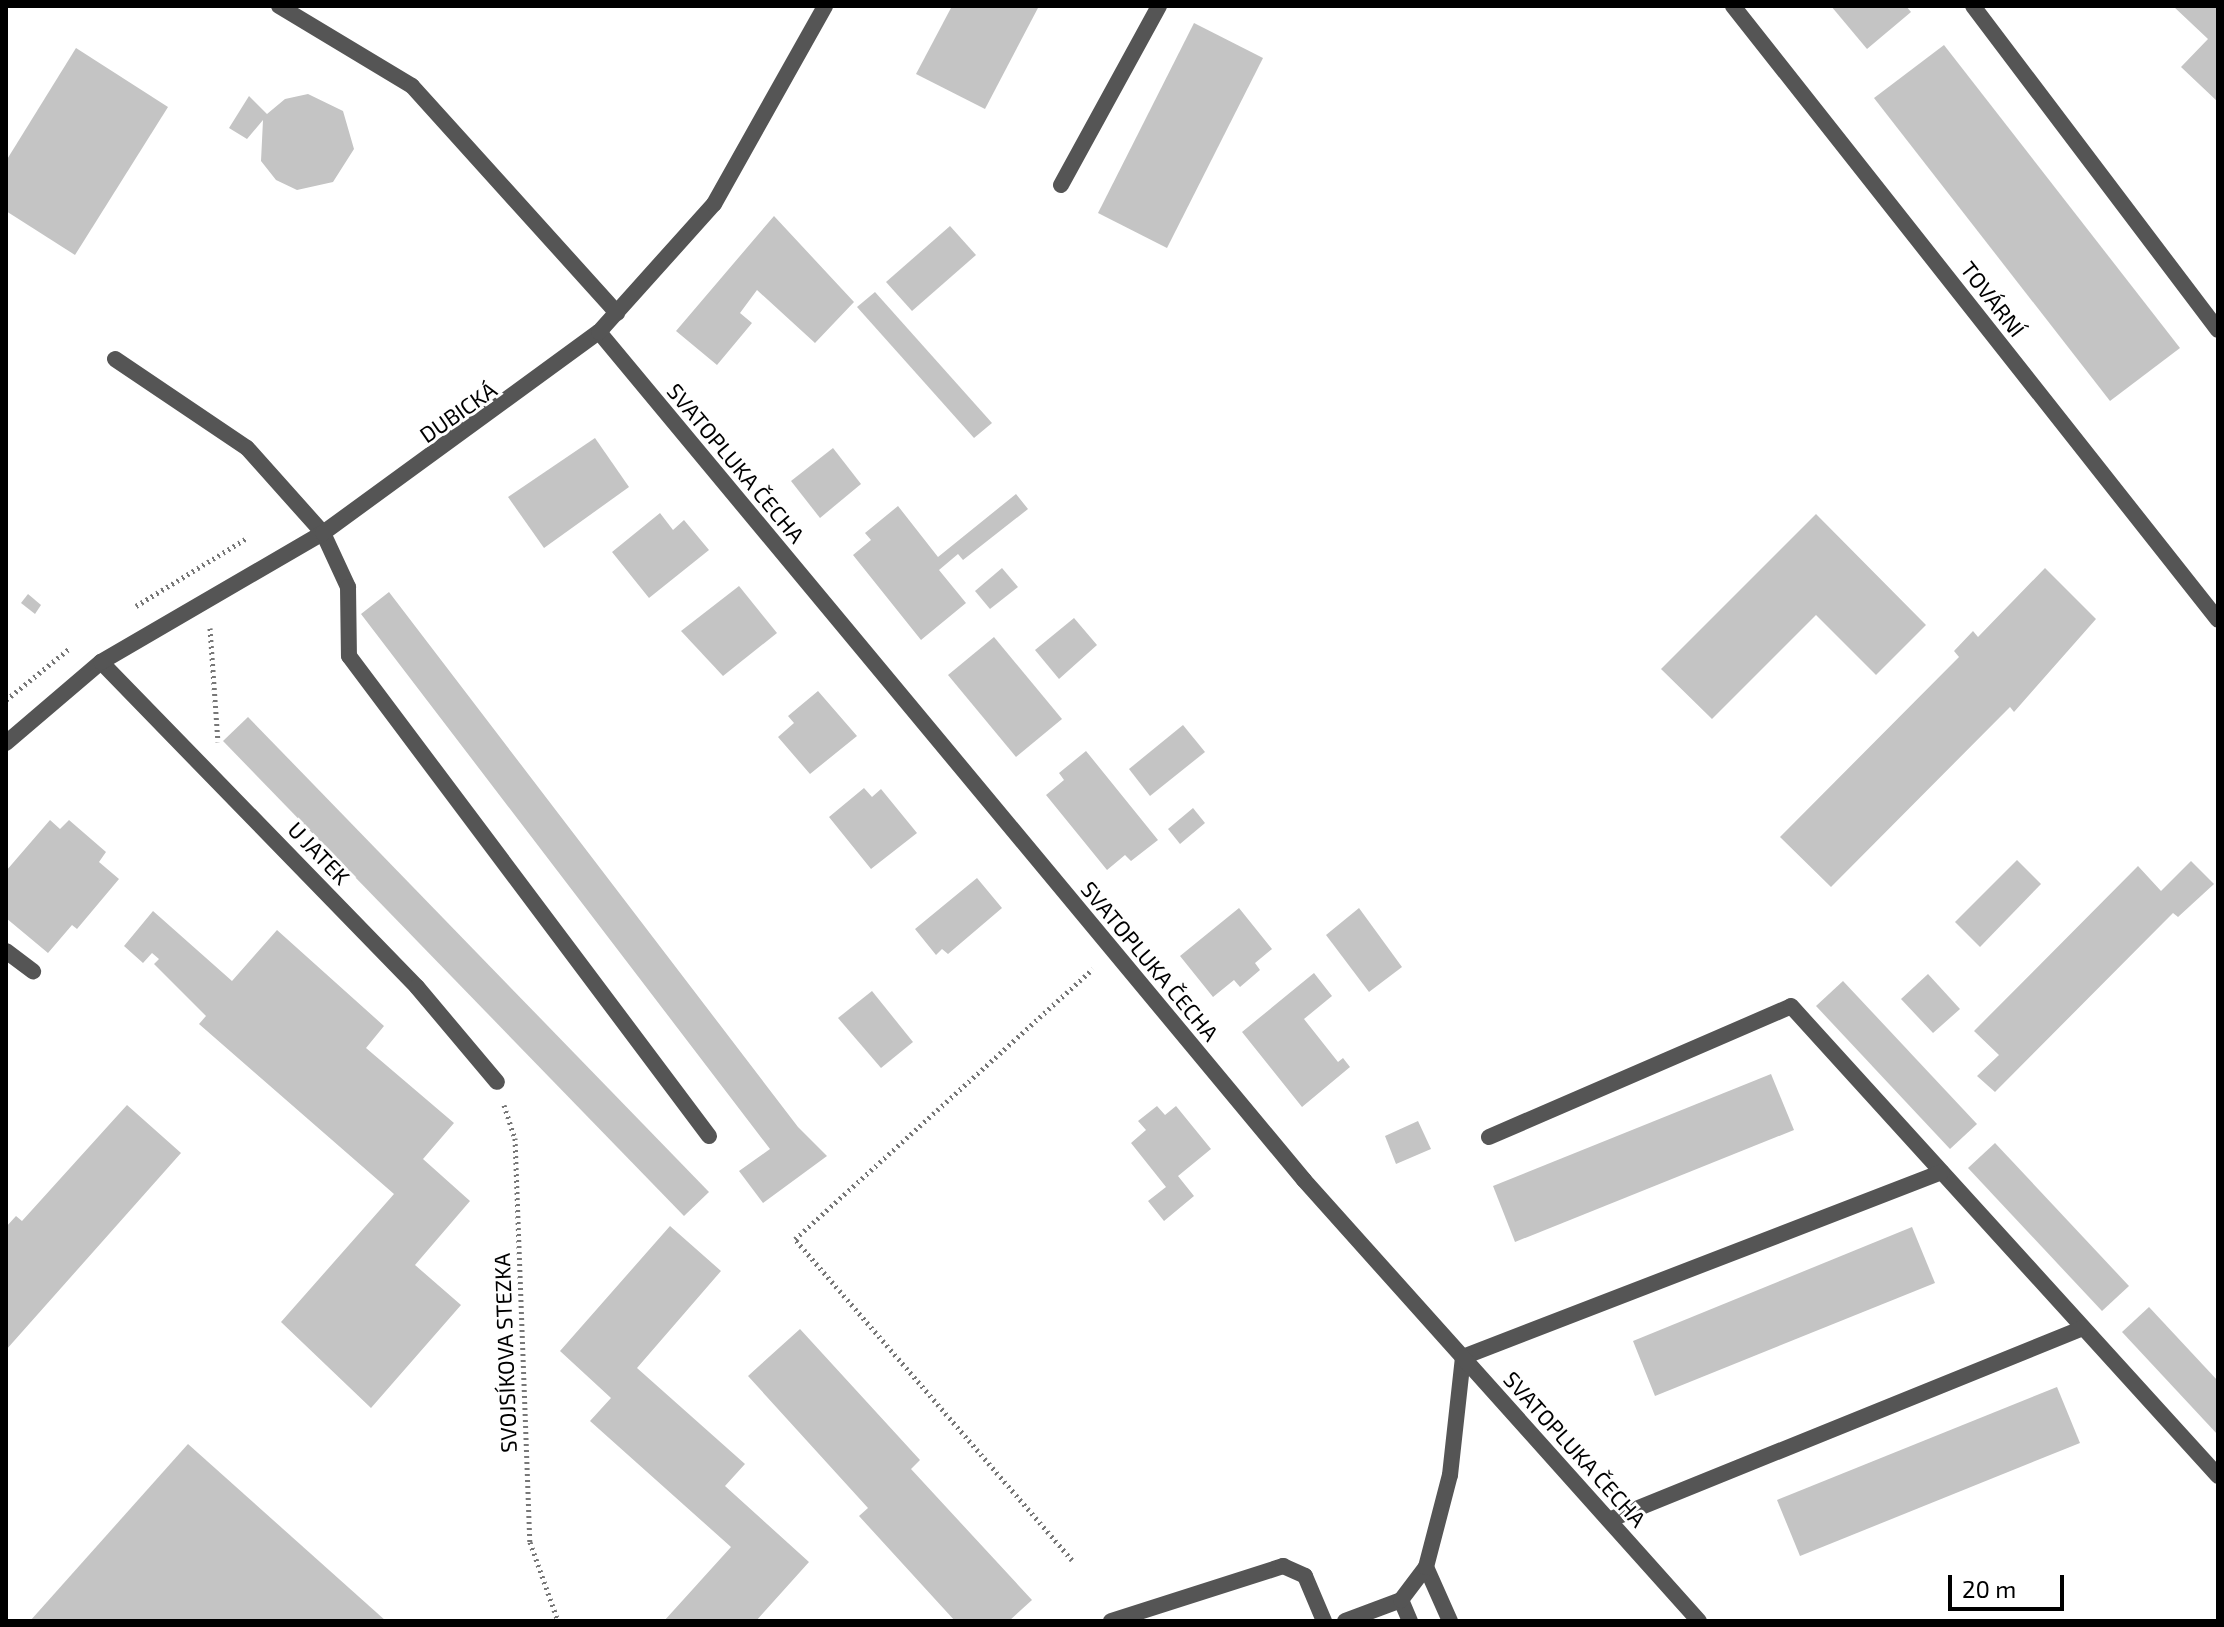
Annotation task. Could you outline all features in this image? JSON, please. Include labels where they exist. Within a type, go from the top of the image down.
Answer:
[{"type":"street","points":[[279,6],[412,86],[617,313]]},
{"type":"street","name":"DUBICKÁ","points":[[6,743],[101,662],[208,597],[323,533],[599,332],[714,204],[825,6]]},
{"type":"street","points":[[1061,185],[1159,6]]},
{"type":"street","name":"TOVÁRNÍ","points":[[1733,6],[2218,620]]},
{"type":"street","points":[[1973,6],[2218,330]]},
{"type":"street","name":"SVATOPLUKA ČECHA","points":[[599,332],[1113,951],[1463,1357],[1699,1621]]},
{"type":"street","points":[[115,359],[247,448],[323,533],[348,587],[349,656],[709,1136]]},
{"type":"street","name":"U JATEK","points":[[101,662],[417,987],[497,1082]]},
{"type":"street","points":[[6,951],[33,971]]},
{"type":"street","points":[[1489,1137],[1791,1006],[2218,1476]]},
{"type":"street","points":[[1345,1621],[1401,1600],[1426,1567],[1450,1475],[1463,1357],[1942,1172]]},
{"type":"street","points":[[1609,1520],[2083,1328]]},
{"type":"street","points":[[1111,1621],[1283,1566],[1305,1576],[1324,1621]]},
{"type":"street","points":[[1426,1567],[1450,1621]]},
{"type":"street","points":[[1401,1600],[1410,1621]]},
{"type":"street","points":[[1681,1621],[1684,1603]]},
{"type":"path","points":[[208,597],[221,783]]},
{"type":"path","points":[[1072,1560],[795,1239],[1113,951]]},
{"type":"path","name":"SVOJSÍKOVA STEZKA","points":[[497,1082],[515,1138],[530,1542],[558,1621]]},
{"type":"building","points":[[952,6],[1039,6],[985,109],[916,74]]},
{"type":"building","points":[[1831,6],[1906,6],[1911,12],[1867,49]]},
{"type":"building","points":[[2173,6],[2218,6],[2218,102],[2181,67],[2208,39]]},
{"type":"building","points":[[1194,23],[1263,58],[1167,248],[1098,213]]},
{"type":"building","points":[[1944,45],[2180,348],[2110,401],[1874,98]]},
{"type":"building","points":[[76,48],[168,107],[75,255],[6,211],[6,161]]},
{"type":"building","points":[[308,94],[343,111],[354,149],[333,182],[297,190],[276,180],[261,161],[263,120],[247,139],[229,128],[249,96],[267,114],[285,99]]},
{"type":"building","points":[[774,216],[854,302],[815,343],[757,290],[740,313],[752,323],[717,365],[676,331]]},
{"type":"building","points":[[950,226],[976,255],[912,311],[886,282]]},
{"type":"building","points":[[875,292],[992,423],[974,438],[857,307]]},
{"type":"building","points":[[595,438],[629,487],[544,548],[508,497]]},
{"type":"building","points":[[833,448],[861,484],[820,518],[791,481]]},
{"type":"building","points":[[1016,494],[1028,509],[963,560],[958,554],[939,570],[966,603],[921,640],[853,555],[871,540],[865,533],[898,506],[938,557]]},
{"type":"building","points":[[660,513],[673,530],[684,520],[709,550],[649,598],[612,552]]},
{"type":"building","points":[[1816,514],[1926,625],[1876,675],[1816,615],[1712,719],[1661,669]]},
{"type":"building","points":[[1002,568],[1018,587],[990,609],[975,591]]},
{"type":"building","points":[[2045,568],[2096,619],[2014,712],[2010,707],[1831,887],[1780,837],[1959,657],[1954,651],[1973,631],[1978,637]]},
{"type":"building","points":[[739,586],[777,633],[723,676],[681,631]]},
{"type":"building","points":[[389,592],[798,1127],[827,1156],[763,1203],[739,1171],[770,1149],[361,614]]},
{"type":"building","points":[[28,594],[41,605],[35,614],[21,603]]},
{"type":"building","points":[[1074,618],[1097,645],[1059,679],[1035,650]]},
{"type":"building","points":[[994,637],[1062,719],[1016,757],[948,675]]},
{"type":"building","points":[[818,691],[857,736],[810,774],[778,737],[794,723],[788,716]]},
{"type":"building","points":[[248,717],[709,1192],[684,1216],[223,741]]},
{"type":"building","points":[[1183,725],[1205,752],[1150,796],[1129,769]]},
{"type":"building","points":[[1086,751],[1158,840],[1131,861],[1125,855],[1107,870],[1046,795],[1064,780],[1059,773]]},
{"type":"building","points":[[864,788],[872,797],[881,789],[917,833],[871,869],[829,817]]},
{"type":"building","points":[[1193,808],[1205,823],[1180,844],[1168,829]]},
{"type":"building","points":[[50,820],[60,829],[69,820],[106,852],[99,862],[119,879],[77,929],[72,925],[48,953],[6,918],[6,871]]},
{"type":"building","points":[[2017,860],[2041,884],[1980,947],[1955,922]]},
{"type":"building","points":[[2191,861],[2214,884],[2178,917],[2173,913],[1995,1092],[1977,1076],[1999,1055],[1974,1031],[2138,866],[2161,891]]},
{"type":"building","points":[[977,878],[1002,908],[948,954],[942,949],[936,955],[915,929]]},
{"type":"building","points":[[1239,908],[1272,949],[1255,963],[1260,970],[1240,987],[1234,980],[1213,997],[1180,956]]},
{"type":"building","points":[[1359,908],[1402,967],[1369,992],[1326,935]]},
{"type":"building","points":[[153,911],[232,981],[277,930],[384,1026],[366,1048],[454,1123],[423,1159],[470,1201],[415,1265],[461,1305],[371,1408],[281,1322],[394,1194],[199,1024],[206,1016],[154,964],[159,959],[152,953],[143,963],[124,946]]},
{"type":"building","points":[[1314,973],[1332,996],[1304,1019],[1338,1062],[1343,1058],[1350,1067],[1302,1107],[1242,1032]]},
{"type":"building","points":[[1928,974],[1960,1009],[1933,1033],[1901,999]]},
{"type":"building","points":[[1843,981],[1977,1124],[1950,1149],[1816,1006]]},
{"type":"building","points":[[872,991],[913,1042],[881,1068],[838,1018]]},
{"type":"building","points":[[1771,1074],[1794,1130],[1515,1242],[1493,1186]]},
{"type":"building","points":[[127,1105],[181,1153],[6,1350],[6,1227],[16,1216],[22,1221]]},
{"type":"building","points":[[1157,1106],[1165,1115],[1176,1106],[1211,1149],[1178,1176],[1194,1196],[1164,1221],[1148,1201],[1166,1187],[1131,1143],[1146,1130],[1138,1121]]},
{"type":"building","points":[[1418,1121],[1431,1149],[1396,1164],[1385,1136]]},
{"type":"building","points":[[1995,1143],[2129,1286],[2102,1311],[1968,1168]]},
{"type":"building","points":[[670,1226],[721,1271],[637,1368],[745,1464],[725,1486],[809,1562],[756,1621],[664,1621],[731,1547],[590,1421],[611,1398],[560,1351]]},
{"type":"building","points":[[1912,1227],[1935,1283],[1655,1396],[1633,1341]]},
{"type":"building","points":[[2149,1307],[2218,1381],[2218,1435],[2122,1332]]},
{"type":"building","points":[[800,1329],[920,1460],[911,1469],[1032,1600],[1009,1621],[955,1621],[859,1516],[868,1508],[748,1376]]},
{"type":"building","points":[[2057,1387],[2080,1443],[1800,1556],[1777,1500]]},
{"type":"building","points":[[188,1444],[386,1621],[30,1621]]}]
